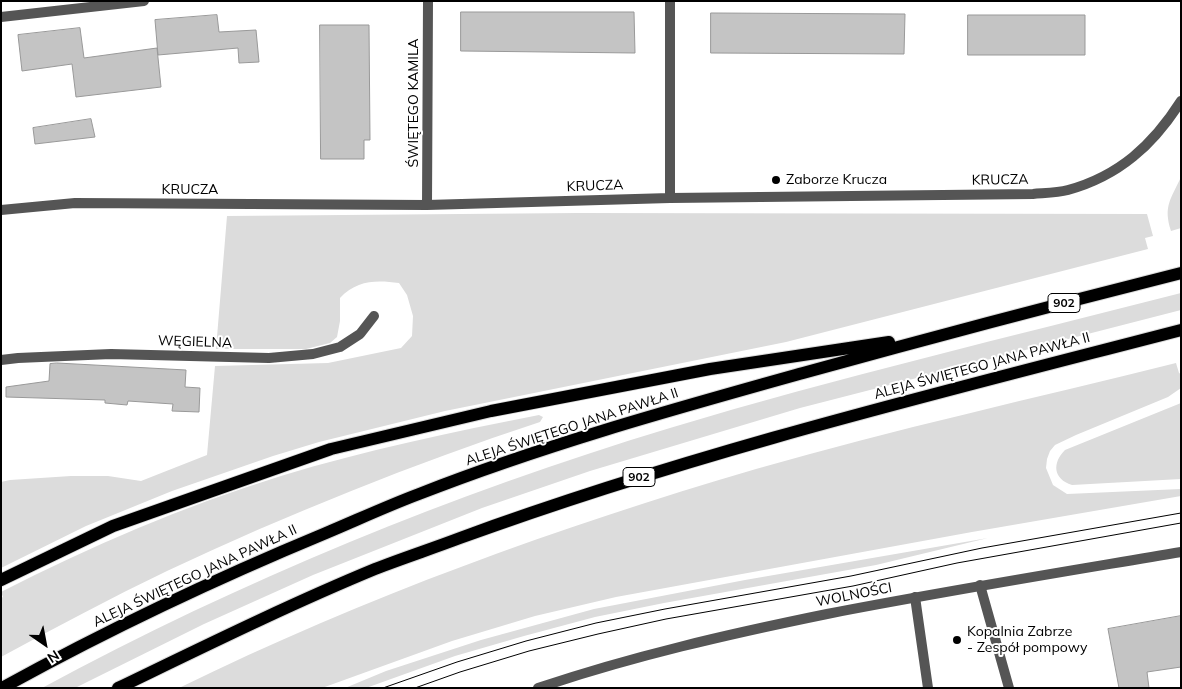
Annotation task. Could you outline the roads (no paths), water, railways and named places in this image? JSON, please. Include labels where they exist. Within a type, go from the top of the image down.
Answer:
[{"type":"main road","name":"ALEJA ŚWIĘTEGO JANA PAWŁA II","points":[[2,688],[138,618],[242,569],[419,494],[620,425],[948,333],[1181,273]]},
{"type":"main road","name":"ALEJA ŚWIĘTEGO JANA PAWŁA II","points":[[118,688],[217,640],[375,569],[601,489],[770,437],[1181,330]]},
{"type":"main road","points":[[1,580],[113,526],[331,449],[491,411],[701,371],[948,333]]},
{"type":"street","points":[[1,17],[144,1]]},
{"type":"street","name":"ŚWIĘTEGO KAMILA","points":[[427,205],[428,1]]},
{"type":"street","points":[[670,1],[670,198]]},
{"type":"street","name":"KRUCZA","points":[[1,210],[75,203],[427,205],[670,198],[1033,194],[1066,191],[1098,179],[1124,165],[1146,147],[1167,124],[1181,101]]},
{"type":"street","name":"WĘGIELNA","points":[[1,360],[111,354],[269,358],[313,354],[340,347],[360,334],[374,316]]},
{"type":"street","name":"WOLNOŚCI","points":[[538,688],[638,657],[732,633],[980,585],[1181,552]]},
{"type":"street","points":[[980,585],[1009,688]]},
{"type":"street","points":[[915,597],[928,688]]},
{"type":"tram line","points":[[383,688],[457,662],[526,641],[596,623],[851,576],[982,548],[1181,513]]},
{"type":"tram line","points":[[415,688],[529,651],[666,619],[853,586],[957,563],[1181,523]]},
{"type":"place","name":"Zaborze Krucza","points":[[776,180]]},
{"type":"place","name":"Kopalnia Zabrze - Zespół pompowy","points":[[957,640]]}]
